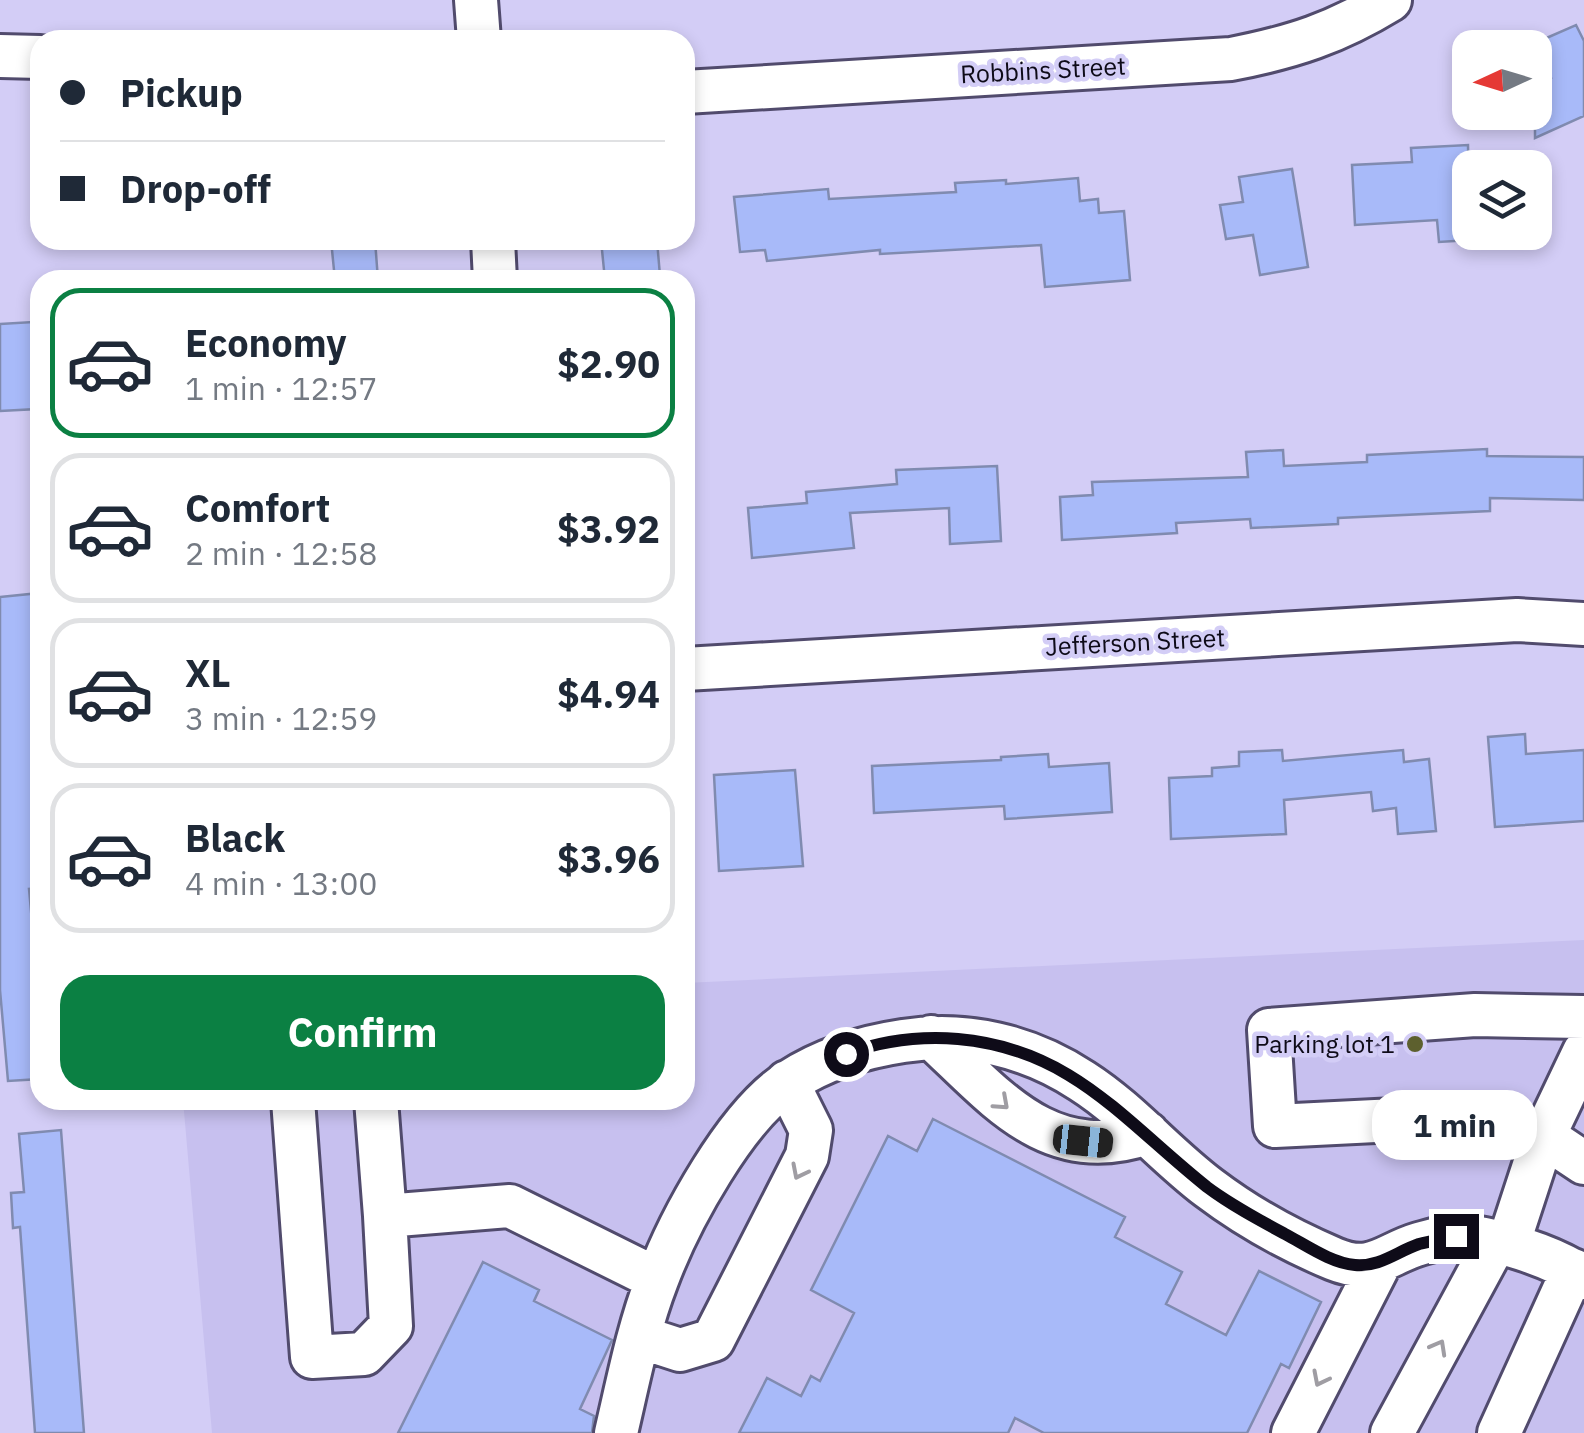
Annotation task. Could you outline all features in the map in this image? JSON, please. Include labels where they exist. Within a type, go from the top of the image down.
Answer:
[{"type":"street","points":[[476,0],[478,30]]},
{"type":"street","name":"Robbins Street","points":[[695,91],[1231,59],[1312,40],[1390,0]]},
{"type":"street","points":[[0,56],[30,56]]},
{"type":"street","name":"Jefferson Street","points":[[695,668],[1518,620],[1584,624]]},
{"type":"street","points":[[1584,1017],[1476,1015],[1269,1030],[1274,1126],[1496,1115],[1584,1162]]},
{"type":"street","points":[[931,1036],[1031,1125],[1063,1139],[1103,1144],[1147,1133]]},
{"type":"street","points":[[616,1433],[657,1279],[700,1192],[741,1128],[787,1082],[866,1046],[931,1036],[990,1042],[1027,1052],[1083,1081],[1210,1189],[1260,1221],[1333,1258],[1353,1265],[1380,1264],[1416,1245],[1456,1236],[1502,1244],[1579,1274],[1499,1433]]},
{"type":"street","points":[[1392,1433],[1502,1244],[1543,1138],[1584,1052]]},
{"type":"street","points":[[640,1337],[680,1350],[713,1340],[807,1156],[812,1130],[787,1082]]},
{"type":"street","points":[[294,1110],[312,1357],[364,1354],[391,1326],[377,1110]]},
{"type":"street","points":[[385,1216],[510,1206],[657,1279]]},
{"type":"street","points":[[1292,1433],[1380,1264]]},
{"type":"shaded area","points":[[1584,940],[1584,1433],[212,1433],[184,1110],[695,1110],[695,983]]},
{"type":"building","points":[[1576,25],[1584,41],[1584,116],[1535,138],[1535,130],[1552,130],[1552,36]]},
{"type":"building","points":[[1468,145],[1468,150],[1452,150],[1452,241],[1439,242],[1437,220],[1355,225],[1352,165],[1412,162],[1411,148]]},
{"type":"building","points":[[1292,169],[1308,267],[1260,275],[1253,235],[1226,239],[1220,205],[1243,202],[1239,177]]},
{"type":"building","points":[[1078,178],[1080,201],[1098,199],[1099,213],[1124,211],[1130,280],[1045,287],[1041,245],[880,254],[880,250],[767,261],[765,250],[740,252],[734,197],[828,189],[829,199],[956,192],[955,183],[1006,180],[1006,184]]},
{"type":"building","points":[[332,250],[376,250],[377,270],[334,270]]},
{"type":"building","points":[[602,250],[658,250],[660,270],[604,270]]},
{"type":"building","points":[[30,322],[30,409],[0,411],[0,324]]},
{"type":"building","points":[[1487,449],[1487,456],[1584,457],[1584,500],[1490,498],[1490,511],[1338,518],[1338,524],[1251,528],[1250,519],[1176,523],[1177,533],[1062,540],[1060,497],[1093,495],[1092,482],[1248,477],[1246,452],[1283,450],[1284,466],[1367,462],[1367,455]]},
{"type":"building","points":[[997,466],[1001,541],[950,544],[949,508],[850,513],[854,548],[752,558],[748,508],[807,503],[806,492],[897,484],[896,470]]},
{"type":"building","points":[[30,594],[30,1080],[8,1081],[0,990],[0,597]]},
{"type":"building","points":[[1525,734],[1526,754],[1584,750],[1584,821],[1495,827],[1488,737]]},
{"type":"building","points":[[1282,750],[1283,761],[1403,750],[1404,762],[1429,759],[1436,831],[1398,834],[1396,808],[1373,811],[1371,792],[1284,800],[1286,834],[1171,839],[1169,778],[1212,776],[1212,768],[1239,766],[1239,752]]},
{"type":"building","points":[[1048,754],[1049,767],[1109,763],[1112,812],[1005,819],[1004,806],[874,813],[872,766]]},
{"type":"building","points":[[795,770],[803,866],[719,871],[714,775]]},
{"type":"building","points":[[933,1119],[1125,1217],[1115,1237],[1182,1272],[1166,1304],[1226,1335],[1259,1271],[1321,1302],[1289,1368],[1281,1364],[1247,1433],[1044,1433],[1015,1418],[1008,1433],[739,1433],[767,1378],[801,1396],[811,1376],[820,1381],[854,1313],[811,1290],[888,1136],[917,1151]]},
{"type":"building","points":[[61,1130],[84,1433],[35,1433],[20,1227],[13,1228],[11,1193],[24,1192],[19,1134]]},
{"type":"building","points":[[483,1262],[539,1290],[534,1301],[612,1340],[580,1409],[594,1416],[592,1433],[398,1433]]},
{"type":"place","name":"Parking lot 1","points":[[1415,1044]]},
{"type":"route","points":[[846,1054],[866,1046],[931,1036],[990,1042],[1027,1052],[1083,1081],[1110,1101],[1210,1189],[1260,1221],[1353,1265],[1380,1264],[1416,1245],[1456,1236]]}]
